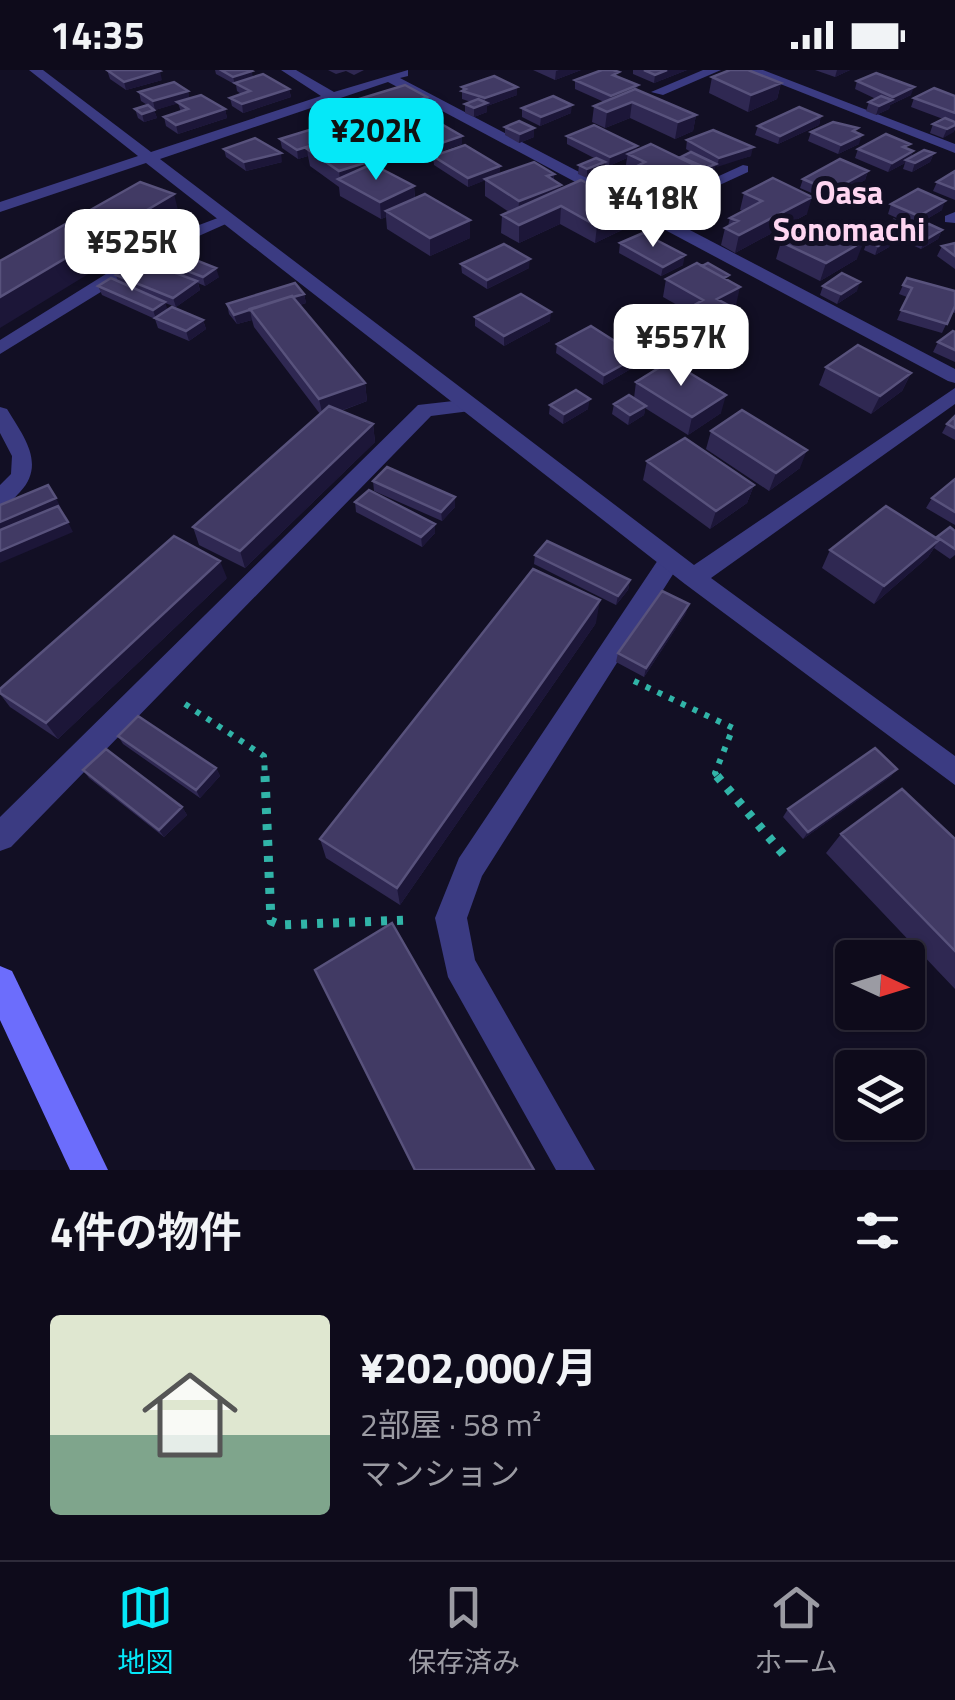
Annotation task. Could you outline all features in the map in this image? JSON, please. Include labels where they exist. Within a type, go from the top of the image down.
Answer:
[{"type":"main road","points":[[0,983],[89,1170]]},
{"type":"street","points":[[34,70],[682,569],[955,772]]},
{"type":"street","points":[[287,70],[333,97]]},
{"type":"street","points":[[0,207],[413,70]]},
{"type":"street","points":[[658,92],[716,70]]},
{"type":"street","points":[[751,70],[955,149]]},
{"type":"street","points":[[390,78],[955,377]]},
{"type":"street","points":[[646,212],[743,169]]},
{"type":"street","points":[[0,348],[168,243],[229,218]]},
{"type":"street","points":[[576,1170],[460,964],[451,918],[470,868],[602,665],[682,569],[955,394]]},
{"type":"street","points":[[0,837],[424,410],[471,405]]},
{"type":"street","points":[[0,414],[23,456],[22,476],[0,500]]},
{"type":"path","points":[[602,665],[733,728],[715,773],[784,854]]},
{"type":"path","points":[[154,684],[264,756],[271,921],[281,925],[451,918]]},
{"type":"building","points":[[107,70],[158,70],[160,71],[124,82]]},
{"type":"building","points":[[221,70],[250,70],[252,71],[233,77]]},
{"type":"building","points":[[602,70],[619,72],[613,75],[638,85],[611,96],[575,80]]},
{"type":"building","points":[[730,70],[748,70],[781,83],[751,95],[712,77]]},
{"type":"building","points":[[876,73],[914,87],[893,97],[857,81]]},
{"type":"building","points":[[263,74],[289,89],[242,104],[230,98],[250,91],[235,83]]},
{"type":"building","points":[[494,76],[517,87],[485,98],[462,91],[466,89],[462,87]]},
{"type":"building","points":[[174,82],[188,91],[153,101],[139,92]]},
{"type":"building","points":[[405,85],[427,97],[378,114],[356,100]]},
{"type":"building","points":[[934,88],[955,96],[955,113],[914,98]]},
{"type":"building","points":[[635,89],[696,115],[678,122],[632,102],[607,112],[594,106]]},
{"type":"building","points":[[201,95],[225,109],[176,125],[164,117],[188,109],[177,102]]},
{"type":"building","points":[[553,96],[572,105],[541,117],[522,108]]},
{"type":"building","points":[[881,96],[892,100],[879,106],[869,102]]},
{"type":"building","points":[[478,99],[487,103],[474,108],[465,104]]},
{"type":"building","points":[[148,105],[154,110],[142,114],[135,109]]},
{"type":"building","points":[[799,107],[821,116],[780,136],[758,126]]},
{"type":"building","points":[[431,118],[462,136],[433,146],[403,128]]},
{"type":"building","points":[[945,118],[955,125],[947,129],[933,124]]},
{"type":"building","points":[[519,121],[534,128],[520,134],[505,127]]},
{"type":"building","points":[[833,122],[858,128],[853,131],[862,135],[841,145],[811,132]]},
{"type":"building","points":[[594,125],[637,146],[610,157],[567,136]]},
{"type":"building","points":[[309,130],[326,141],[297,150],[280,139]]},
{"type":"building","points":[[713,130],[753,147],[719,158],[687,140]]},
{"type":"building","points":[[886,134],[910,144],[903,147],[913,151],[892,163],[858,149]]},
{"type":"building","points":[[344,137],[377,159],[339,171],[307,149]]},
{"type":"building","points":[[255,138],[281,153],[244,162],[224,149]]},
{"type":"building","points":[[651,144],[696,166],[660,182],[633,168],[645,162],[628,154]]},
{"type":"building","points":[[465,145],[500,166],[468,178],[433,156]]},
{"type":"building","points":[[924,150],[934,153],[915,163],[906,160]]},
{"type":"building","points":[[691,152],[716,164],[706,168],[681,157]]},
{"type":"building","points":[[596,158],[605,162],[587,169],[579,165]]},
{"type":"building","points":[[840,159],[868,171],[831,191],[803,179]]},
{"type":"building","points":[[534,162],[554,174],[547,176],[561,185],[519,201],[485,179]]},
{"type":"building","points":[[372,164],[414,186],[380,202],[338,179]]},
{"type":"building","points":[[955,171],[955,189],[937,182]]},
{"type":"building","points":[[773,178],[812,197],[739,235],[725,228],[738,221],[730,218],[762,201],[744,193]]},
{"type":"building","points":[[581,180],[614,197],[603,202],[624,213],[597,226],[561,206],[519,225],[502,215]]},
{"type":"building","points":[[140,182],[174,194],[0,297],[0,261]]},
{"type":"building","points":[[918,189],[945,201],[919,216],[891,204]]},
{"type":"building","points":[[425,194],[470,220],[430,238],[386,211]]},
{"type":"building","points":[[894,220],[906,225],[898,230],[886,225]]},
{"type":"building","points":[[929,224],[942,230],[925,240],[912,234]]},
{"type":"building","points":[[812,225],[834,235],[842,231],[864,241],[826,263],[781,242]]},
{"type":"building","points":[[643,233],[685,255],[663,267],[620,243]]},
{"type":"building","points":[[882,233],[892,237],[878,246],[867,241]]},
{"type":"building","points":[[955,243],[955,256],[942,246]]},
{"type":"building","points":[[504,244],[530,259],[487,280],[461,264]]},
{"type":"building","points":[[160,246],[216,268],[203,277],[146,255]]},
{"type":"building","points":[[141,260],[197,281],[173,298],[116,275]]},
{"type":"building","points":[[697,263],[740,287],[717,299],[730,306],[703,322],[684,311],[703,300],[666,279]]},
{"type":"building","points":[[708,263],[729,275],[724,278],[702,266]]},
{"type":"building","points":[[842,273],[860,282],[841,294],[823,286]]},
{"type":"building","points":[[111,278],[165,302],[153,310],[98,286]]},
{"type":"building","points":[[907,278],[955,291],[955,306],[947,324],[901,310],[912,288],[903,285]]},
{"type":"building","points":[[295,283],[304,294],[234,315],[227,304]]},
{"type":"building","points":[[521,294],[551,312],[504,336],[475,317]]},
{"type":"building","points":[[292,296],[365,383],[319,399],[250,309]]},
{"type":"building","points":[[172,307],[203,320],[186,331],[155,318]]},
{"type":"building","points":[[591,326],[638,356],[604,375],[557,344]]},
{"type":"building","points":[[955,332],[955,350],[938,342]]},
{"type":"building","points":[[858,345],[911,373],[880,396],[826,367]]},
{"type":"building","points":[[670,361],[726,395],[692,417],[636,382]]},
{"type":"building","points":[[576,390],[590,399],[564,414],[550,405]]},
{"type":"building","points":[[629,395],[646,406],[630,415],[614,404]]},
{"type":"building","points":[[329,406],[373,424],[240,551],[193,527]]},
{"type":"building","points":[[742,410],[807,450],[776,473],[711,431]]},
{"type":"building","points":[[685,438],[754,485],[716,511],[647,461]]},
{"type":"building","points":[[387,467],[455,497],[441,512],[373,481]]},
{"type":"building","points":[[955,479],[955,512],[932,498]]},
{"type":"building","points":[[48,485],[56,498],[0,522],[0,505]]},
{"type":"building","points":[[369,490],[435,524],[421,537],[355,502]]},
{"type":"building","points":[[58,506],[68,522],[0,551],[0,530]]},
{"type":"building","points":[[886,506],[939,540],[884,586],[830,550]]},
{"type":"building","points":[[950,527],[955,531],[955,549],[937,537]]},
{"type":"building","points":[[174,536],[220,561],[46,723],[0,693],[0,689]]},
{"type":"building","points":[[547,541],[630,580],[618,596],[535,555]]},
{"type":"building","points":[[533,569],[600,600],[397,888],[320,839]]},
{"type":"building","points":[[662,591],[689,604],[646,668],[618,653]]},
{"type":"building","points":[[138,716],[216,768],[196,790],[118,736]]},
{"type":"building","points":[[875,748],[897,769],[808,832],[788,809]]},
{"type":"building","points":[[106,749],[182,807],[159,830],[83,770]]},
{"type":"building","points":[[902,789],[955,839],[955,951],[841,834]]},
{"type":"building","points":[[392,923],[534,1170],[415,1170],[315,970]]},
{"type":"district","name":"Oasa Sonomachi","points":[[849,210]]}]
